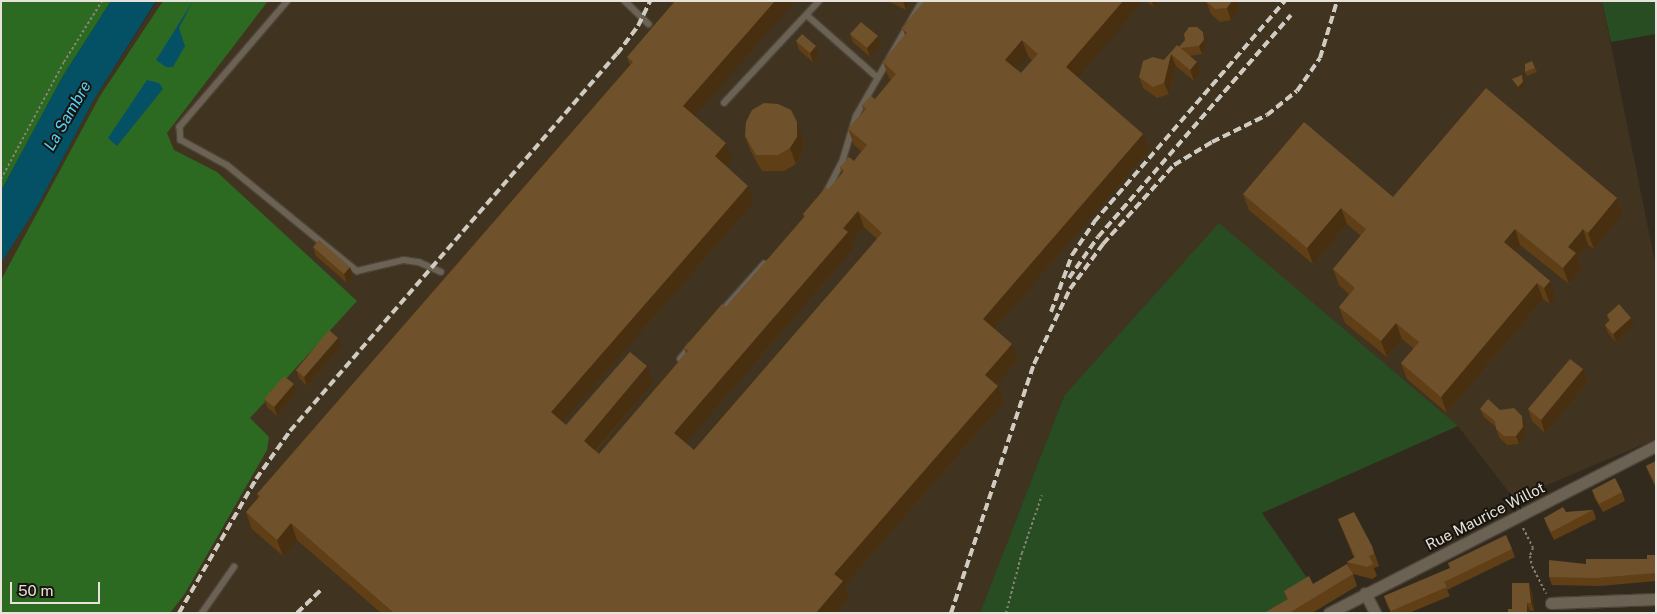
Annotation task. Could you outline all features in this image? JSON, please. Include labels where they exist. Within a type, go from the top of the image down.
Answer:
[{"type":"street","name":"Rue Maurice Willot","points":[[1329,613],[1656,446]]},
{"type":"street","points":[[1365,593],[1375,613]]},
{"type":"street","points":[[1551,603],[1656,599]]},
{"type":"lane","points":[[288,1],[180,127],[181,140],[227,165],[357,271],[404,260],[419,262],[441,272]]},
{"type":"lane","points":[[625,1],[649,24]]},
{"type":"lane","points":[[724,103],[819,1]]},
{"type":"lane","points":[[818,202],[830,188],[856,116],[922,1]]},
{"type":"lane","points":[[807,15],[877,77]]},
{"type":"lane","points":[[720,314],[773,254]]},
{"type":"lane","points":[[680,359],[700,336]]},
{"type":"lane","points":[[202,613],[234,567]]},
{"type":"path","points":[[1,180],[64,62],[102,1]]},
{"type":"path","points":[[1006,613],[1022,553],[1042,495]]},
{"type":"path","points":[[1517,517],[1533,548],[1530,556],[1532,566],[1551,603]]},
{"type":"shaded area","points":[[157,1],[1602,1],[1656,267],[1656,439],[1514,499],[1458,426],[1064,396],[980,613],[1,613],[1,263],[38,205],[93,101]]},
{"type":"green space","points":[[1,1],[111,1],[63,76],[1,191]]},
{"type":"green space","points":[[163,1],[268,1],[167,133],[174,150],[217,172],[357,301],[250,418],[269,437],[267,450],[184,595],[170,613],[1,613],[1,280],[100,96]]},
{"type":"green space","points":[[1602,1],[1656,1],[1656,34],[1611,42]]},
{"type":"green space","points":[[1219,223],[1458,426],[1262,513],[1312,585],[1266,613],[980,613],[1064,396]]},
{"type":"water","name":"La Sambre","points":[[111,1],[156,1],[93,101],[38,205],[1,263],[1,191],[63,76]]},
{"type":"water","points":[[193,1],[179,28],[185,46],[173,67],[166,67],[156,60]]},
{"type":"water","points":[[147,80],[159,83],[163,89],[117,146],[108,138]]},
{"type":"building","points":[[675,1],[775,1],[683,106],[726,143],[715,156],[748,186],[551,412],[566,425],[630,352],[647,366],[584,441],[599,454],[688,351],[684,348],[722,304],[726,307],[805,216],[803,214],[826,187],[828,190],[844,171],[840,167],[849,157],[854,161],[867,145],[848,129],[866,109],[862,105],[871,96],[875,99],[896,74],[883,62],[907,33],[902,28],[925,1],[1123,1],[1066,67],[1143,134],[983,319],[1012,344],[985,375],[998,386],[834,574],[843,581],[816,613],[394,613],[291,523],[277,540],[246,512],[260,496],[257,494],[633,62],[627,57]],"holes":[[[1022,40],[1038,54],[1021,73],[1005,60]],[[858,211],[882,233],[694,450],[674,433],[848,232],[843,228]]]},
{"type":"building","points":[[1206,1],[1232,1],[1227,8],[1215,9]]},
{"type":"building","points":[[861,22],[878,36],[867,48],[850,34]]},
{"type":"building","points":[[1189,27],[1197,27],[1203,32],[1204,40],[1199,46],[1180,48],[1185,40],[1184,34]]},
{"type":"building","points":[[802,34],[816,46],[810,53],[796,41]]},
{"type":"building","points":[[1177,45],[1197,62],[1190,70],[1171,54],[1164,83],[1153,87],[1139,77],[1143,61],[1153,57],[1164,60]]},
{"type":"building","points":[[1532,61],[1535,68],[1525,72],[1525,64]]},
{"type":"building","points":[[1522,75],[1523,82],[1518,87],[1512,79]]},
{"type":"building","points":[[1486,88],[1617,198],[1588,233],[1583,229],[1568,247],[1576,253],[1563,268],[1515,229],[1504,242],[1550,281],[1544,288],[1537,283],[1441,397],[1401,363],[1419,342],[1396,323],[1381,341],[1339,307],[1355,288],[1333,269],[1366,229],[1341,208],[1307,248],[1243,194],[1304,122],[1393,197]]},
{"type":"building","points":[[764,103],[778,104],[791,110],[797,122],[797,137],[790,148],[778,155],[756,155],[745,136],[746,122],[752,110]]},
{"type":"building","points":[[319,240],[350,267],[344,274],[313,247]]},
{"type":"building","points":[[1619,304],[1631,318],[1613,334],[1605,325],[1610,320],[1607,315]]},
{"type":"building","points":[[329,330],[338,338],[304,377],[296,370]]},
{"type":"building","points":[[1570,359],[1583,369],[1541,420],[1528,409]]},
{"type":"building","points":[[284,376],[294,384],[274,407],[264,399]]},
{"type":"building","points":[[1488,399],[1500,410],[1514,408],[1522,416],[1523,427],[1516,436],[1504,436],[1496,429],[1495,421],[1480,409]]},
{"type":"building","points":[[1656,461],[1656,485],[1646,466]]},
{"type":"building","points":[[1615,478],[1622,492],[1599,504],[1592,490]]},
{"type":"building","points":[[1563,507],[1566,512],[1593,510],[1551,532],[1544,518]]},
{"type":"building","points":[[1354,512],[1372,546],[1374,554],[1369,556],[1373,564],[1367,567],[1347,562],[1355,557],[1338,519]]},
{"type":"building","points":[[1506,535],[1512,549],[1444,582],[1447,587],[1391,611],[1384,596],[1450,568],[1448,563]]},
{"type":"building","points":[[1647,555],[1656,555],[1656,573],[1596,578],[1549,577],[1549,560],[1586,564],[1586,559],[1647,559]]},
{"type":"building","points":[[1347,564],[1353,574],[1289,613],[1264,613],[1288,599],[1284,591],[1309,576],[1313,584]]},
{"type":"building","points":[[1512,583],[1529,583],[1531,603],[1527,603],[1527,613],[1508,613],[1508,609],[1512,609]]},
{"type":"railway","points":[[179,613],[256,479],[290,431],[617,54],[638,26],[650,1]]},
{"type":"railway","points":[[1051,312],[1072,255],[1094,222],[1285,1]]},
{"type":"railway","points":[[951,613],[1034,364],[1070,289],[1103,244],[1174,165],[1212,142],[1267,115],[1297,91],[1320,58],[1337,1]]},
{"type":"railway","points":[[1069,278],[1098,237],[1291,15]]},
{"type":"railway","points":[[297,613],[321,590]]}]
